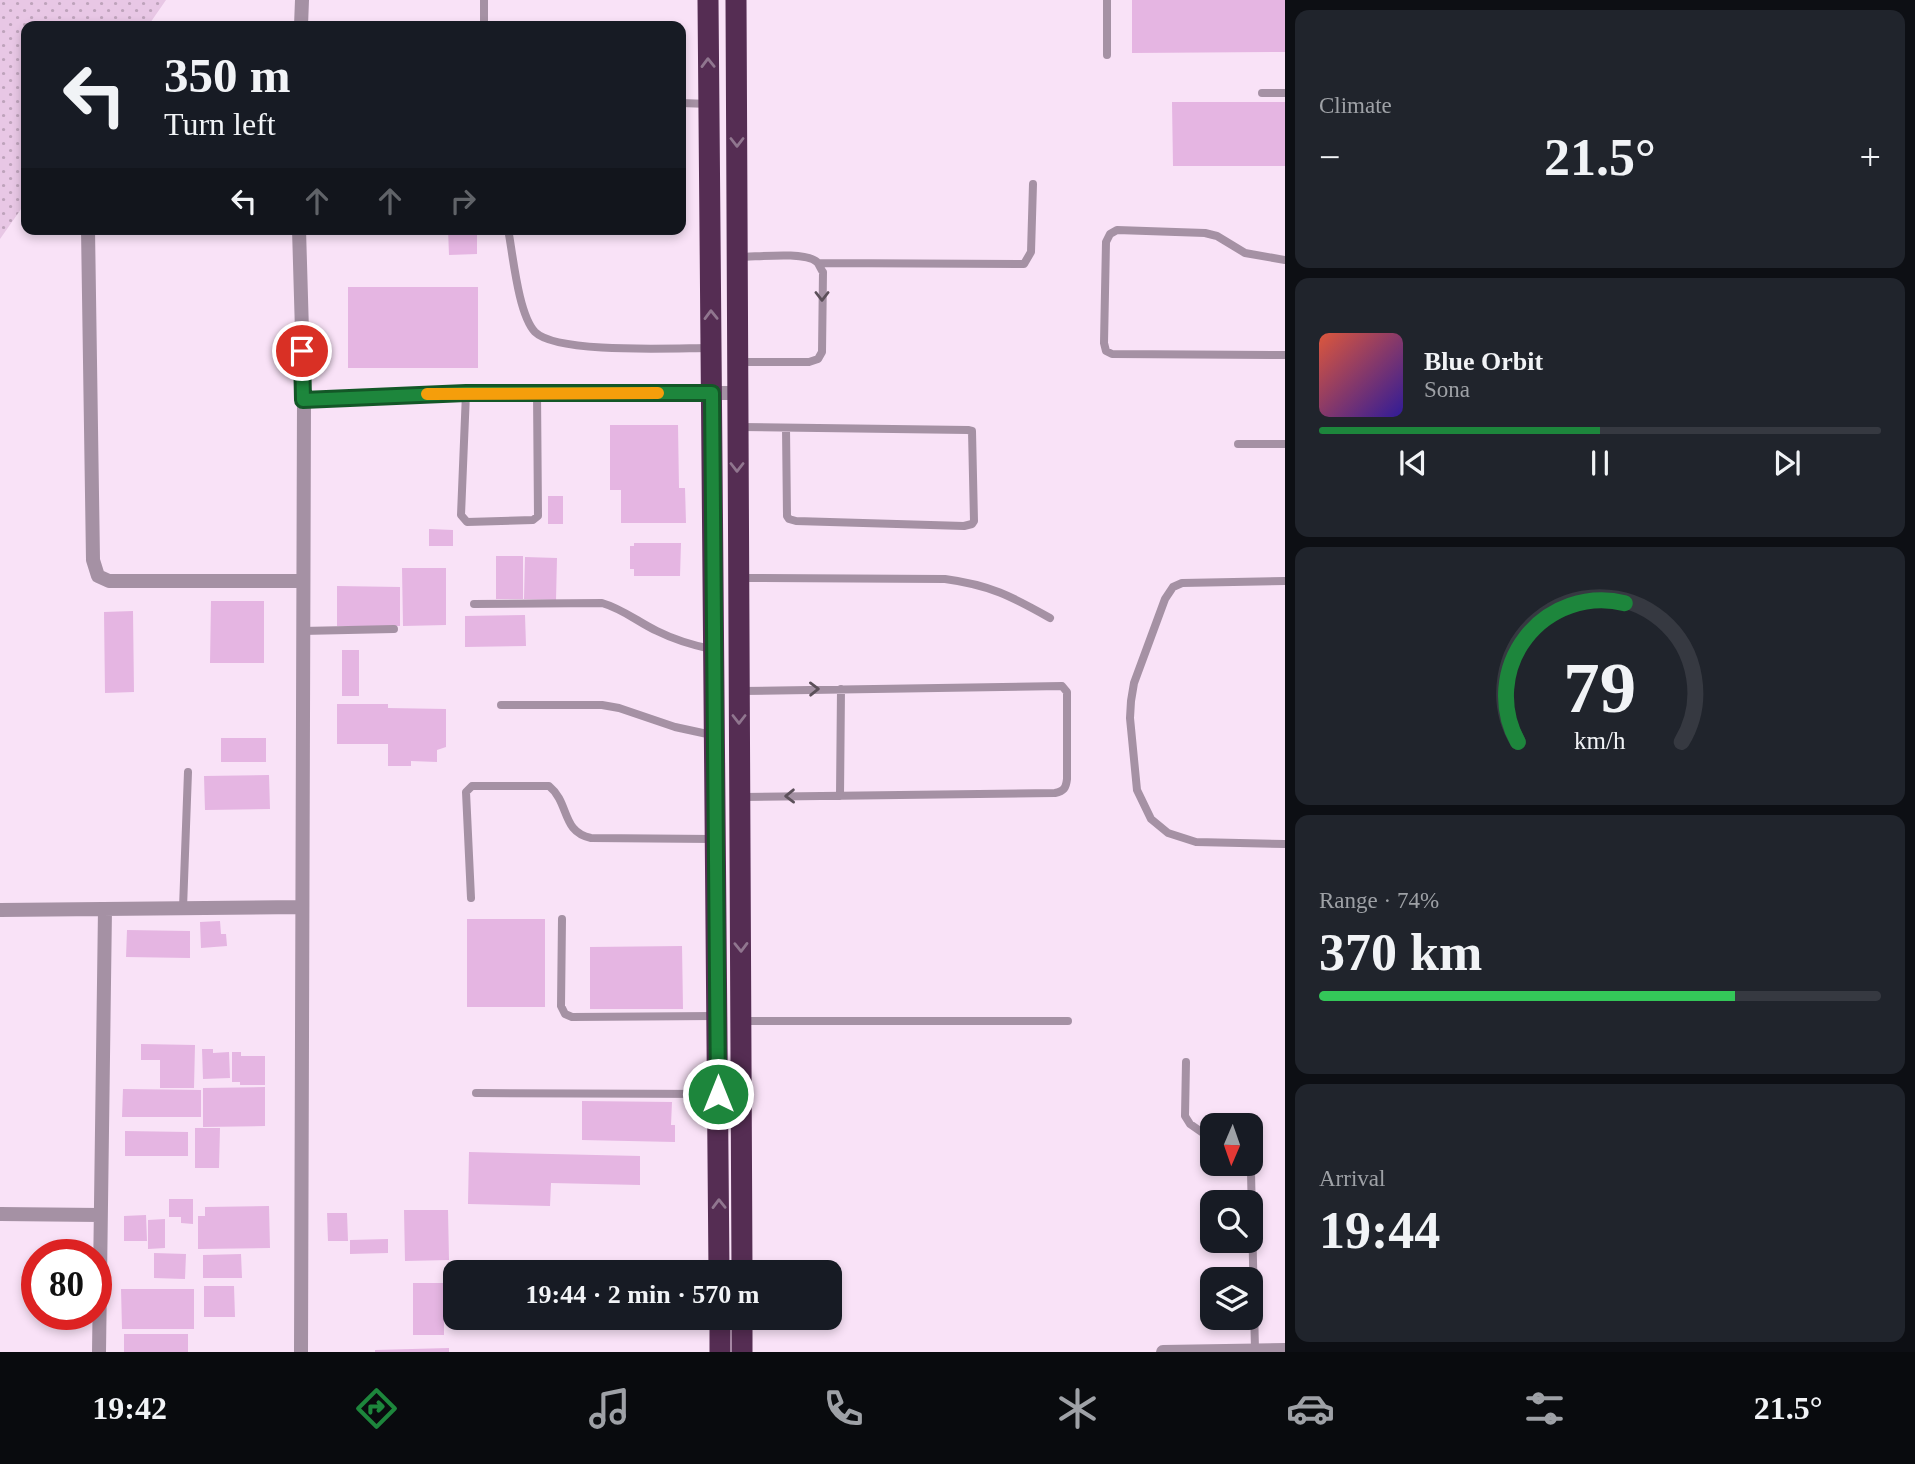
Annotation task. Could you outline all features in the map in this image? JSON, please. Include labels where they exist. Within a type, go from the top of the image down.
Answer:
[{"type":"highway","points":[[708,0],[719,1260]]},
{"type":"highway","points":[[736,0],[742,1260]]},
{"type":"highway","points":[[720,1330],[720,1352]]},
{"type":"highway","points":[[742,1330],[742,1352]]},
{"type":"street","points":[[301,21],[302,0]]},
{"type":"street","points":[[88,235],[93,560],[98,576],[109,581],[302,582]]},
{"type":"street","points":[[299,235],[303,400],[302,1352]]},
{"type":"street","points":[[303,400],[466,393],[737,393]]},
{"type":"street","points":[[0,910],[302,907]]},
{"type":"street","points":[[99,1352],[105,909]]},
{"type":"street","points":[[0,1214],[100,1215]]},
{"type":"street","points":[[1163,1352],[1285,1350]]},
{"type":"lane","points":[[484,0],[484,21]]},
{"type":"lane","points":[[1107,0],[1107,55]]},
{"type":"lane","points":[[1262,93],[1285,93]]},
{"type":"lane","points":[[686,103],[709,104]]},
{"type":"lane","points":[[818,263],[1024,264],[1031,252],[1033,184]]},
{"type":"lane","points":[[1285,260],[1245,253],[1217,236],[1205,233],[1116,230],[1110,234],[1107,242],[1104,344],[1106,351],[1112,355],[1285,355]]},
{"type":"lane","points":[[509,235],[524,313],[535,331],[550,342],[619,347],[711,348]]},
{"type":"lane","points":[[737,257],[810,258],[818,263],[823,272],[822,352],[818,359],[809,362],[737,362]]},
{"type":"lane","points":[[466,393],[461,516],[467,522],[533,520],[538,516],[537,392]]},
{"type":"lane","points":[[737,427],[786,428],[972,432],[974,521],[964,526],[789,519],[786,516],[786,428]]},
{"type":"lane","points":[[1238,444],[1285,444]]},
{"type":"lane","points":[[738,578],[945,579],[977,583],[1012,596],[1050,618]]},
{"type":"lane","points":[[1285,581],[1182,583],[1173,587],[1165,599],[1134,683],[1130,718],[1137,790],[1151,819],[1168,833],[1196,842],[1285,844]]},
{"type":"lane","points":[[474,604],[602,603],[616,607],[680,641],[714,650]]},
{"type":"lane","points":[[302,631],[394,629]]},
{"type":"lane","points":[[738,691],[1062,686],[1067,692],[1067,787],[1063,792],[739,797]]},
{"type":"lane","points":[[841,689],[841,796]]},
{"type":"lane","points":[[500,705],[611,706],[675,727],[715,736]]},
{"type":"lane","points":[[183,908],[188,772]]},
{"type":"lane","points":[[471,898],[466,792],[472,786],[550,786],[557,793],[574,831],[579,836],[716,839]]},
{"type":"lane","points":[[562,919],[561,1006],[565,1014],[572,1017],[717,1016]]},
{"type":"lane","points":[[741,1021],[1069,1021]]},
{"type":"lane","points":[[1185,1062],[1185,1116],[1190,1124],[1200,1131]]},
{"type":"lane","points":[[476,1093],[718,1094]]},
{"type":"lane","points":[[1251,1176],[1255,1350]]},
{"type":"shaded area","points":[[0,0],[166,0],[151,21],[21,21],[21,209],[0,239]]},
{"type":"building","points":[[1132,0],[1285,0],[1285,52],[1132,53]]},
{"type":"building","points":[[1172,102],[1285,102],[1285,166],[1173,166]]},
{"type":"building","points":[[448,235],[477,235],[477,254],[449,255]]},
{"type":"building","points":[[348,287],[478,287],[478,368],[348,368]]},
{"type":"building","points":[[610,425],[678,425],[679,488],[685,488],[686,523],[621,523],[621,490],[610,490]]},
{"type":"building","points":[[548,496],[563,496],[563,524],[548,524]]},
{"type":"building","points":[[429,529],[453,530],[453,546],[429,546]]},
{"type":"building","points":[[634,543],[681,543],[680,576],[634,576],[634,569],[630,569],[630,546],[634,546]]},
{"type":"building","points":[[496,556],[523,556],[523,599],[496,599]]},
{"type":"building","points":[[525,557],[557,558],[556,600],[524,599]]},
{"type":"building","points":[[402,568],[446,568],[446,625],[403,626]]},
{"type":"building","points":[[337,586],[400,587],[400,626],[337,626]]},
{"type":"building","points":[[211,601],[264,601],[264,663],[210,663]]},
{"type":"building","points":[[133,611],[134,692],[105,693],[104,612]]},
{"type":"building","points":[[525,615],[526,646],[465,647],[465,616]]},
{"type":"building","points":[[342,650],[359,650],[359,696],[342,696]]},
{"type":"building","points":[[337,704],[388,704],[388,708],[446,709],[446,747],[437,750],[437,762],[411,761],[411,766],[388,766],[388,744],[337,744]]},
{"type":"building","points":[[221,738],[266,738],[266,762],[221,762]]},
{"type":"building","points":[[269,775],[270,809],[205,810],[204,776]]},
{"type":"building","points":[[467,919],[545,919],[545,1007],[467,1007]]},
{"type":"building","points":[[220,921],[221,934],[226,934],[227,946],[201,948],[200,922]]},
{"type":"building","points":[[127,930],[190,931],[190,958],[126,957]]},
{"type":"building","points":[[682,946],[683,1009],[590,1009],[590,947]]},
{"type":"building","points":[[141,1044],[195,1045],[194,1088],[160,1088],[160,1060],[141,1060]]},
{"type":"building","points":[[202,1049],[213,1049],[213,1053],[229,1052],[230,1078],[203,1079]]},
{"type":"building","points":[[232,1052],[241,1052],[241,1056],[265,1056],[265,1085],[240,1085],[240,1082],[232,1082]]},
{"type":"building","points":[[265,1087],[265,1126],[203,1127],[203,1088]]},
{"type":"building","points":[[123,1089],[201,1090],[201,1117],[122,1117]]},
{"type":"building","points":[[582,1101],[672,1102],[671,1125],[675,1125],[675,1142],[582,1140]]},
{"type":"building","points":[[195,1128],[220,1128],[219,1168],[195,1168]]},
{"type":"building","points":[[125,1131],[188,1132],[188,1156],[125,1156]]},
{"type":"building","points":[[469,1152],[640,1156],[640,1185],[551,1183],[550,1206],[468,1204]]},
{"type":"building","points":[[169,1199],[193,1199],[193,1224],[181,1223],[181,1217],[169,1217]]},
{"type":"building","points":[[269,1206],[270,1248],[198,1249],[198,1216],[205,1216],[205,1207]]},
{"type":"building","points":[[404,1210],[448,1210],[449,1260],[405,1261]]},
{"type":"building","points":[[327,1213],[347,1213],[348,1241],[328,1241]]},
{"type":"building","points":[[146,1215],[147,1241],[124,1241],[124,1216]]},
{"type":"building","points":[[165,1219],[165,1248],[148,1249],[148,1220]]},
{"type":"building","points":[[388,1239],[388,1253],[350,1254],[350,1240]]},
{"type":"building","points":[[154,1253],[186,1254],[185,1279],[154,1278]]},
{"type":"building","points":[[241,1254],[242,1278],[203,1278],[203,1255]]},
{"type":"building","points":[[413,1283],[443,1283],[444,1335],[413,1335]]},
{"type":"building","points":[[204,1286],[234,1286],[235,1317],[204,1317]]},
{"type":"building","points":[[121,1289],[194,1289],[194,1329],[122,1329]]},
{"type":"building","points":[[124,1334],[188,1334],[188,1352],[124,1352]]},
{"type":"building","points":[[449,1348],[449,1352],[375,1352],[375,1350]]},
{"type":"slow traffic","points":[[427,394],[658,393]]},
{"type":"route","points":[[302,351],[303,400],[466,393],[712,393],[718,1094]]}]
